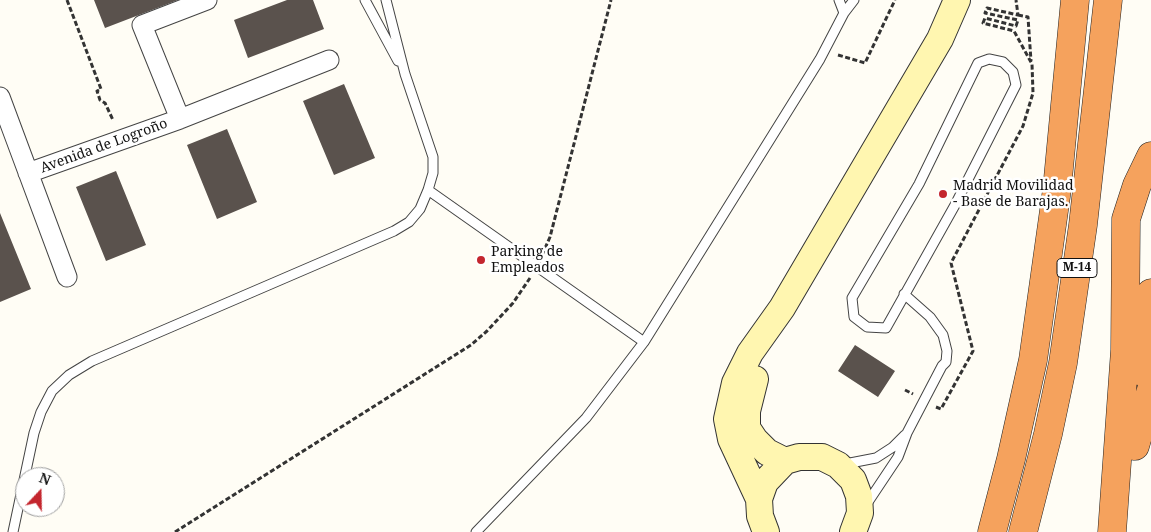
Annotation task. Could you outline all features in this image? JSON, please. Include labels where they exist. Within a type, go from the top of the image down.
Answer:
[{"type":"highway","name":"M-14","points":[[992,532],[1011,459],[1033,360],[1057,189],[1074,0]]},
{"type":"highway","name":"M-14","points":[[1023,532],[1048,434],[1063,363],[1083,225],[1108,0]]},
{"type":"highway","points":[[1113,532],[1125,350],[1126,219],[1137,185],[1151,156]]},
{"type":"highway","points":[[1113,532],[1126,507],[1135,446],[1137,386],[1151,293]]},
{"type":"highway","points":[[1135,446],[1151,390]]},
{"type":"street","name":"Avenida de Logroño","points":[[180,118],[142,25],[207,0]]},
{"type":"street","points":[[761,518],[731,439],[727,419],[736,383],[750,353],[782,308],[940,39],[957,0]]},
{"type":"street","name":"Avenida de Logroño","points":[[28,173],[180,118],[329,60]]},
{"type":"street","name":"Avenida de Logroño","points":[[0,97],[67,277]]},
{"type":"street","points":[[782,308],[768,349],[752,385],[747,411],[747,428],[755,440],[767,452],[785,461]]},
{"type":"street","points":[[761,518],[765,482],[785,461],[798,457],[822,457],[838,465],[853,480],[859,496],[856,527]]},
{"type":"lane","points":[[365,0],[405,74]]},
{"type":"lane","points":[[13,532],[34,434],[41,412],[52,391],[69,375],[92,361],[394,231],[409,222],[420,208],[433,173],[434,157],[405,74],[386,0]]},
{"type":"lane","points":[[839,0],[844,13]]},
{"type":"lane","points":[[476,532],[586,418],[644,342],[820,59],[844,13],[854,0]]},
{"type":"lane","points":[[989,59],[1003,62],[1014,72],[1016,84],[955,205],[904,294],[886,328],[867,327],[854,317],[852,298],[919,184],[978,64],[989,59]]},
{"type":"lane","points":[[428,190],[644,342]]},
{"type":"lane","points":[[856,527],[898,457],[907,433],[942,366],[946,362],[947,351],[943,334],[930,317],[904,294]]},
{"type":"lane","points":[[838,465],[876,458],[907,433]]},
{"type":"path","points":[[67,0],[101,89],[98,91],[100,100],[105,103],[113,120]]},
{"type":"path","points":[[175,532],[471,345],[513,303],[536,266],[550,237],[611,0]]},
{"type":"path","points":[[820,59],[840,55],[865,63],[895,0]]},
{"type":"path","points":[[1018,15],[1028,17],[1032,64]]},
{"type":"building","points":[[94,0],[178,0],[105,28]]},
{"type":"building","points":[[287,0],[313,0],[324,29],[248,58],[234,20]]},
{"type":"building","points":[[344,84],[375,158],[334,175],[303,101]]},
{"type":"building","points":[[227,129],[257,202],[217,219],[187,145]]},
{"type":"building","points":[[116,171],[146,245],[106,261],[76,187]]},
{"type":"building","points":[[0,213],[31,289],[0,302]]},
{"type":"building","points":[[855,345],[895,371],[878,397],[838,371]]},
{"type":"place","name":"Madrid Movilidad - Base de Barajas.","points":[[943,194]]},
{"type":"place","name":"Parking de Empleados","points":[[481,260]]}]
